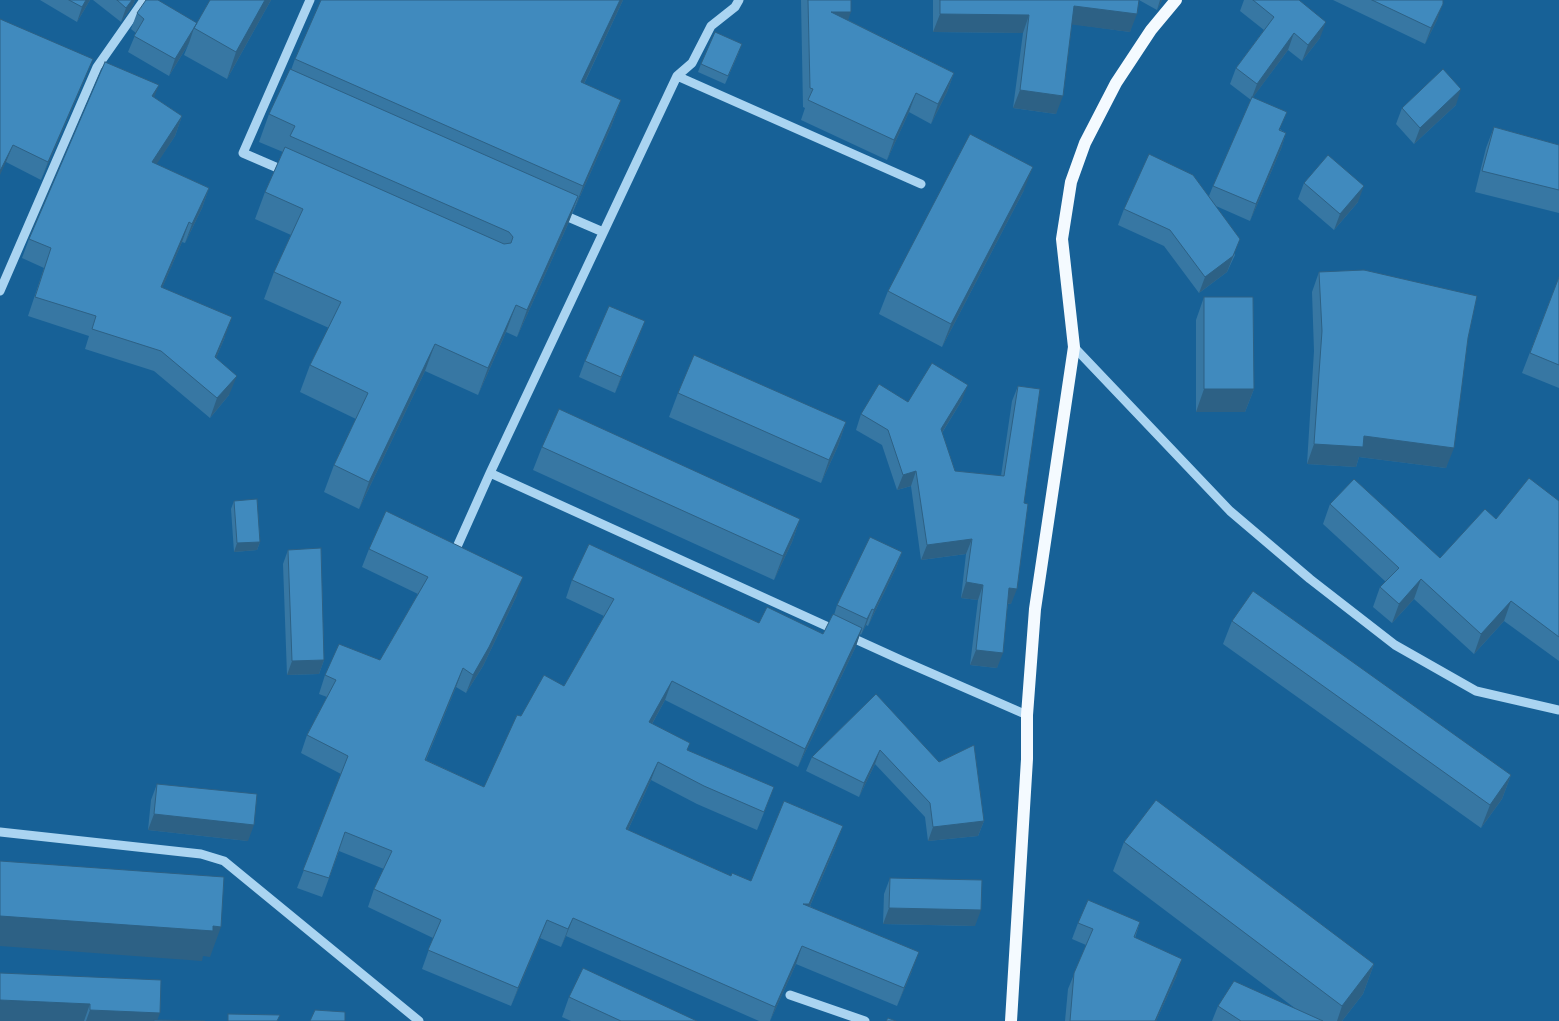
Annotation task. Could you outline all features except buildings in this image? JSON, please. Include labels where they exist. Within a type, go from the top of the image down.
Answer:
[{"type":"main road","points":[[1011,1021],[1027,759],[1027,715],[1035,609],[1074,347],[1062,239],[1071,182],[1085,143],[1116,83],[1151,30],[1176,0]]},
{"type":"street","points":[[0,291],[97,67],[144,0]]},
{"type":"street","points":[[297,177],[242,153],[310,0]]},
{"type":"street","points":[[456,549],[677,76],[692,62],[711,26],[735,7],[739,0]]},
{"type":"street","points":[[677,76],[921,184]]},
{"type":"street","points":[[272,86],[281,90]]},
{"type":"street","points":[[549,209],[603,232]]},
{"type":"street","points":[[1074,347],[1230,511],[1310,579],[1395,645],[1476,691],[1559,710]]},
{"type":"street","points":[[490,473],[901,660],[1027,715]]},
{"type":"street","points":[[0,832],[201,854],[224,861],[419,1021]]},
{"type":"street","points":[[790,995],[865,1021]]}]
